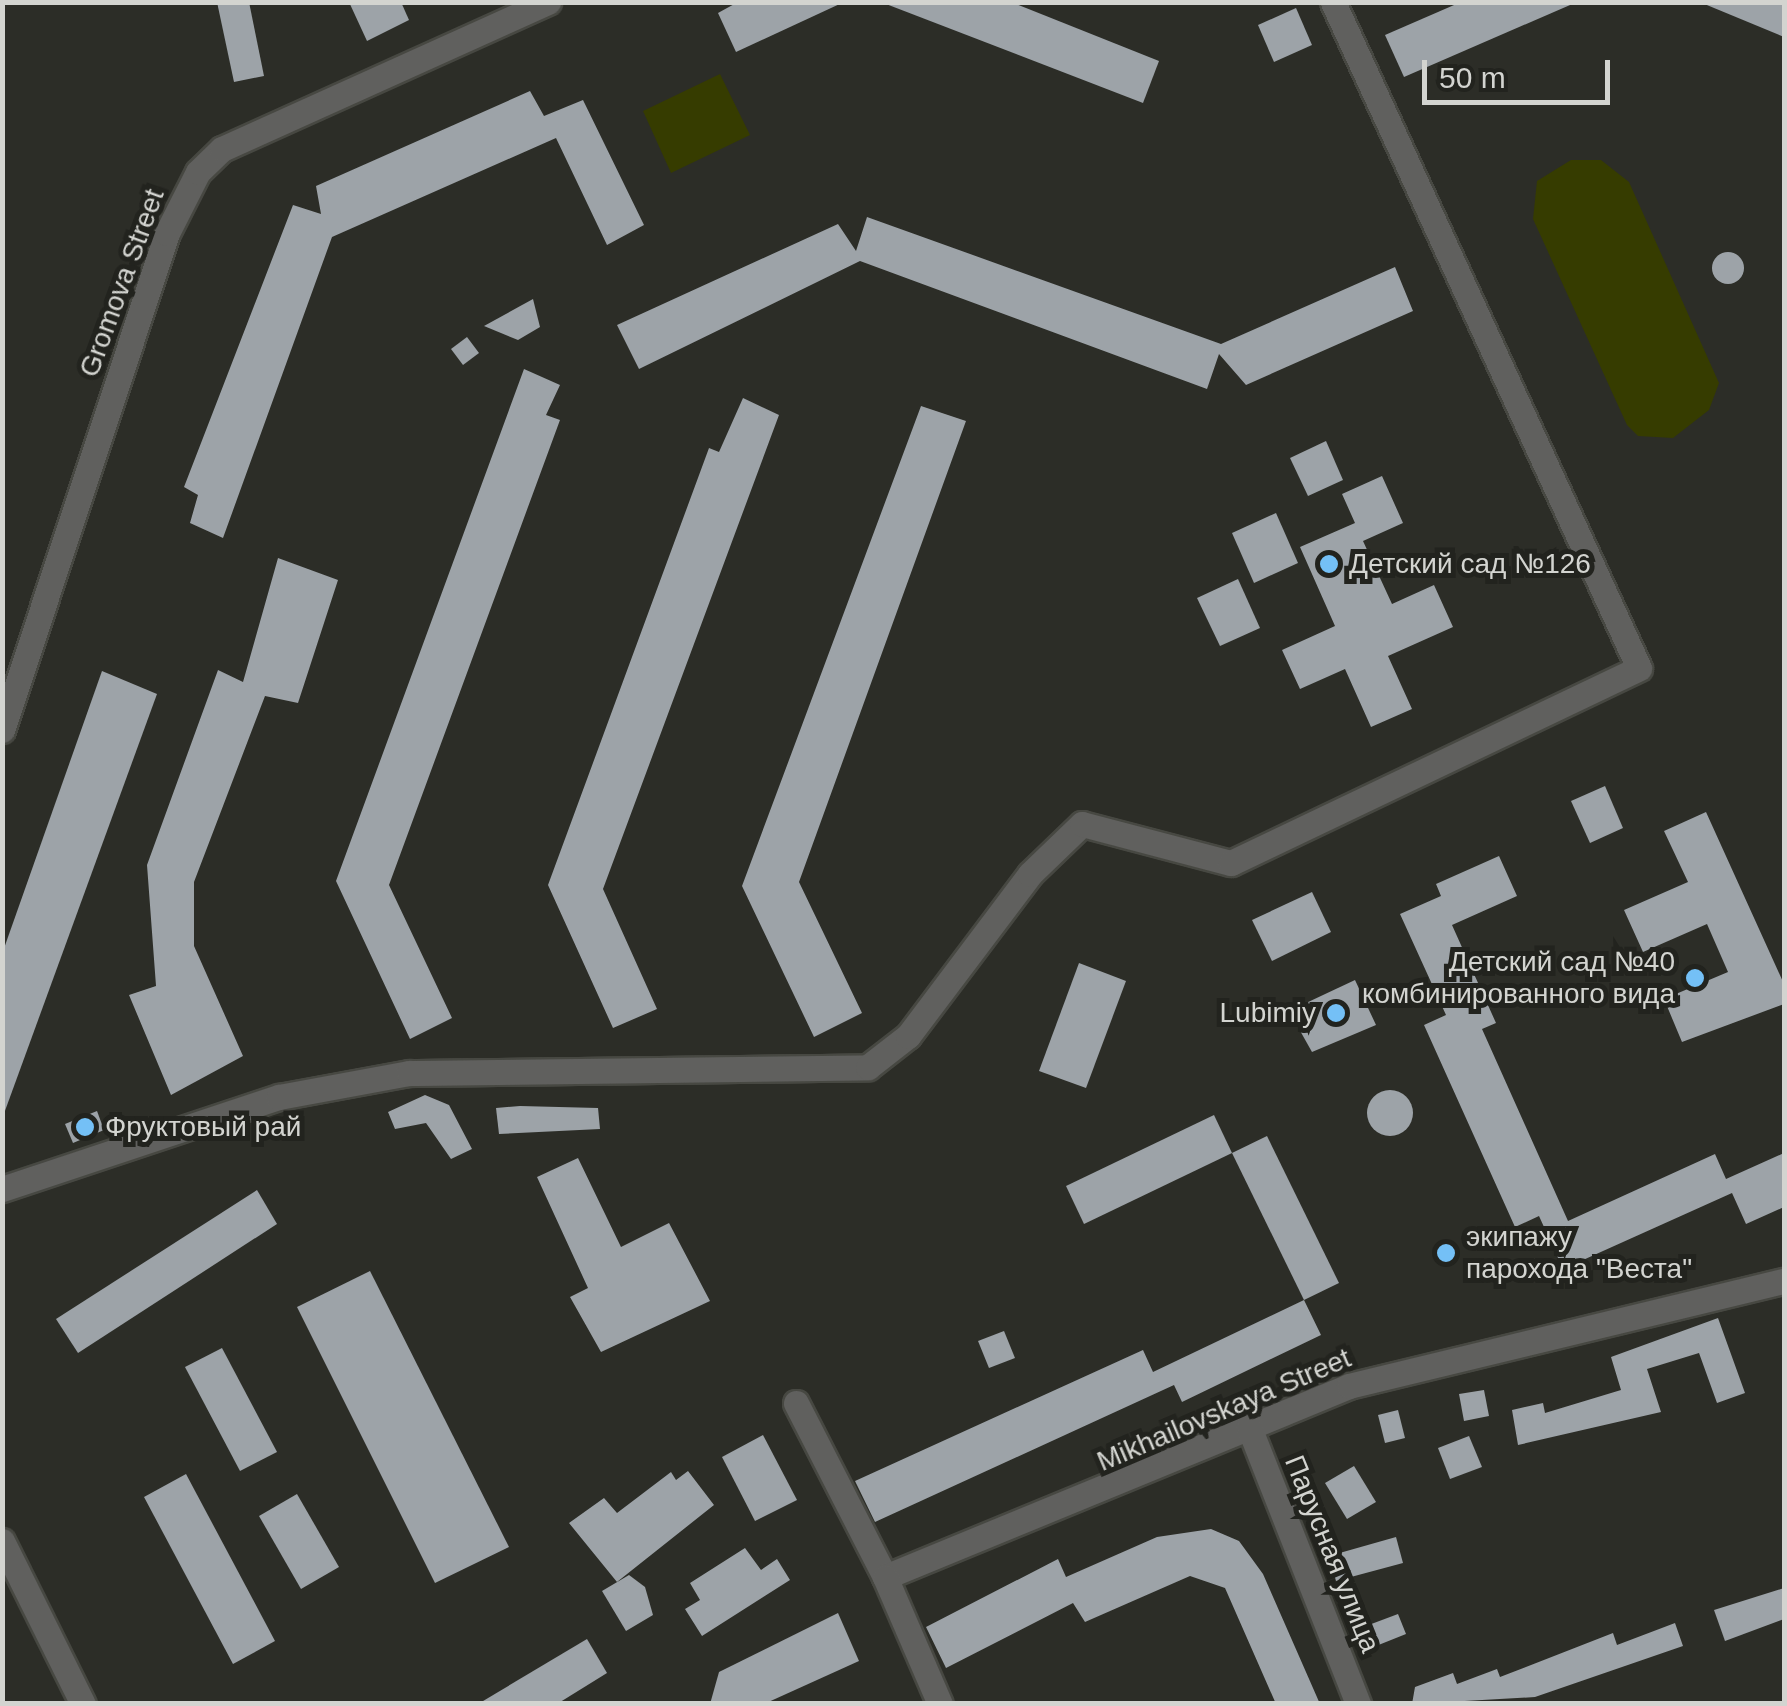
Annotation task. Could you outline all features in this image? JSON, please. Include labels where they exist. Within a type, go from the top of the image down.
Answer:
[{"type":"street","name":"Gromova Street","points":[[2,730],[166,233],[198,172],[222,149],[548,2]]},
{"type":"street","points":[[2,1189],[279,1097],[408,1073],[868,1067],[908,1036],[1030,874],[1082,824],[1231,864],[1639,668],[1333,2]]},
{"type":"street","name":"Mikhailovskaya Street","points":[[885,1577],[1349,1386],[1784,1281]]},
{"type":"street","points":[[796,1403],[885,1577],[940,1704]]},
{"type":"street","name":"Парусная улица","points":[[1250,1428],[1358,1704]]},
{"type":"street","points":[[2,1540],[83,1704]]},
{"type":"green space","points":[[720,74],[750,135],[671,173],[643,111]]},
{"type":"green space","points":[[1571,160],[1601,160],[1629,182],[1719,383],[1709,410],[1673,438],[1638,436],[1627,425],[1533,219],[1537,181]]},
{"type":"building","points":[[217,2],[249,2],[264,76],[234,82]]},
{"type":"building","points":[[349,2],[401,2],[409,20],[367,41]]},
{"type":"building","points":[[738,2],[844,2],[736,52],[718,13]]},
{"type":"building","points":[[1011,2],[1159,61],[1143,103],[886,4]]},
{"type":"building","points":[[1461,2],[1577,2],[1404,77],[1385,35]]},
{"type":"building","points":[[1784,2],[1784,37],[1702,3]]},
{"type":"building","points":[[1296,8],[1312,45],[1274,62],[1258,25]]},
{"type":"building","points":[[530,91],[544,116],[583,100],[644,225],[607,245],[556,138],[332,237],[223,538],[190,523],[198,495],[184,487],[293,205],[321,214],[316,186]]},
{"type":"building","points":[[867,217],[1221,344],[1395,267],[1413,311],[1246,385],[1219,354],[1207,389],[860,261],[639,369],[617,325],[838,224],[856,251]]},
{"type":"building","points":[[1728,252],[1740,256],[1744,268],[1740,280],[1728,284],[1716,280],[1712,268],[1716,256]]},
{"type":"building","points":[[533,299],[540,327],[518,340],[484,326]]},
{"type":"building","points":[[467,337],[479,353],[463,365],[451,349]]},
{"type":"building","points":[[524,369],[560,385],[546,415],[560,420],[389,885],[452,1018],[410,1039],[336,881]]},
{"type":"building","points":[[743,398],[779,415],[603,889],[657,1009],[613,1028],[548,885],[709,448],[719,452]]},
{"type":"building","points":[[921,406],[966,421],[799,882],[862,1013],[814,1037],[742,886]]},
{"type":"building","points":[[1326,441],[1343,480],[1308,496],[1290,458]]},
{"type":"building","points":[[1382,476],[1403,523],[1363,541],[1392,604],[1434,585],[1453,627],[1388,656],[1412,709],[1371,727],[1345,669],[1300,689],[1282,650],[1335,626],[1300,547],[1355,523],[1342,494]]},
{"type":"building","points":[[1276,513],[1298,563],[1254,583],[1232,533]]},
{"type":"building","points":[[278,558],[338,580],[298,703],[265,696],[194,882],[194,946],[243,1056],[171,1095],[129,995],[156,986],[147,865],[218,670],[243,682]]},
{"type":"building","points":[[1238,579],[1260,628],[1220,646],[1197,598]]},
{"type":"building","points":[[102,671],[157,694],[2,1119],[2,954]]},
{"type":"building","points":[[1605,786],[1623,828],[1590,843],[1571,801]]},
{"type":"building","points":[[1706,812],[1784,984],[1784,1004],[1682,1042],[1664,999],[1728,972],[1707,924],[1643,952],[1624,910],[1688,882],[1664,831]]},
{"type":"building","points":[[1499,856],[1517,896],[1452,925],[1496,1023],[1482,1029],[1568,1221],[1715,1154],[1726,1179],[1784,1153],[1784,1207],[1746,1224],[1732,1193],[1563,1269],[1539,1216],[1515,1227],[1424,1025],[1446,1015],[1400,914],[1441,896],[1436,884]]},
{"type":"building","points":[[1312,892],[1331,932],[1272,961],[1252,920]]},
{"type":"building","points":[[1079,963],[1126,981],[1086,1088],[1039,1071]]},
{"type":"building","points":[[1355,980],[1376,1025],[1312,1052],[1289,1011]]},
{"type":"building","points":[[1390,1090],[1406,1097],[1413,1113],[1406,1129],[1390,1136],[1374,1129],[1367,1113],[1374,1097]]},
{"type":"building","points":[[425,1095],[449,1105],[472,1149],[451,1159],[426,1123],[395,1129],[388,1112]]},
{"type":"building","points":[[496,1108],[598,1108],[600,1129],[499,1134]]},
{"type":"building","name":"Фруктовый рай","points":[[97,1111],[104,1130],[73,1143],[65,1124]]},
{"type":"building","points":[[1214,1115],[1232,1153],[1084,1224],[1066,1186]]},
{"type":"building","points":[[1267,1136],[1339,1283],[1304,1300],[1232,1153]]},
{"type":"building","points":[[578,1158],[621,1247],[669,1223],[710,1301],[601,1352],[570,1297],[588,1288],[537,1177]]},
{"type":"building","points":[[257,1190],[277,1224],[78,1353],[56,1319]]},
{"type":"building","points":[[370,1271],[509,1547],[435,1583],[297,1307]]},
{"type":"building","points":[[1304,1300],[1321,1335],[1182,1402],[1174,1385],[875,1522],[855,1481],[1143,1350],[1153,1372]]},
{"type":"building","points":[[1718,1318],[1745,1393],[1717,1403],[1699,1353],[1647,1369],[1661,1412],[1518,1445],[1512,1410],[1543,1403],[1545,1413],[1621,1390],[1611,1357]]},
{"type":"building","points":[[1004,1331],[1015,1358],[989,1368],[978,1341]]},
{"type":"building","points":[[222,1348],[277,1452],[240,1471],[185,1367]]},
{"type":"building","points":[[1484,1390],[1489,1416],[1464,1421],[1459,1394]]},
{"type":"building","points":[[1398,1410],[1405,1438],[1385,1443],[1378,1415]]},
{"type":"building","points":[[763,1435],[797,1500],[755,1521],[722,1457]]},
{"type":"building","points":[[1469,1436],[1482,1467],[1450,1479],[1438,1448]]},
{"type":"building","points":[[1354,1466],[1376,1502],[1347,1519],[1325,1483]]},
{"type":"building","points":[[688,1471],[714,1505],[617,1582],[569,1523],[604,1498],[617,1513],[671,1472],[676,1480]]},
{"type":"building","points":[[186,1474],[275,1641],[233,1664],[144,1497]]},
{"type":"building","points":[[297,1494],[339,1567],[301,1589],[259,1516]]},
{"type":"building","points":[[1211,1529],[1239,1541],[1263,1574],[1320,1704],[1276,1704],[1225,1588],[1190,1576],[1085,1622],[1073,1603],[946,1668],[926,1627],[1058,1559],[1066,1577],[1157,1537]]},
{"type":"building","points":[[1396,1537],[1403,1563],[1336,1581],[1329,1556]]},
{"type":"building","points":[[745,1548],[761,1570],[777,1559],[790,1580],[702,1636],[685,1609],[700,1600],[690,1583]]},
{"type":"building","points":[[629,1575],[645,1587],[653,1615],[626,1631],[602,1591]]},
{"type":"building","points":[[1784,1588],[1784,1619],[1725,1641],[1714,1610]]},
{"type":"building","points":[[838,1613],[859,1661],[764,1704],[710,1704],[719,1672]]},
{"type":"building","points":[[1398,1614],[1406,1634],[1366,1650],[1358,1629]]},
{"type":"building","points":[[1675,1623],[1683,1646],[1535,1697],[1412,1704],[1415,1687],[1453,1673],[1457,1684],[1497,1669],[1500,1677],[1613,1633],[1617,1645]]},
{"type":"building","points":[[587,1639],[607,1673],[557,1704],[478,1704]]},
{"type":"place","name":"Детский сад №126","points":[[1329,564]]},
{"type":"place","name":"Детский сад №40 комбинированного вида","points":[[1695,978]]},
{"type":"place","name":"Lubimiy","points":[[1336,1013]]},
{"type":"place","name":"Фруктовый рай","points":[[85,1127]]},
{"type":"place","name":"экипажу парохода \"Веста\"","points":[[1446,1253]]}]
